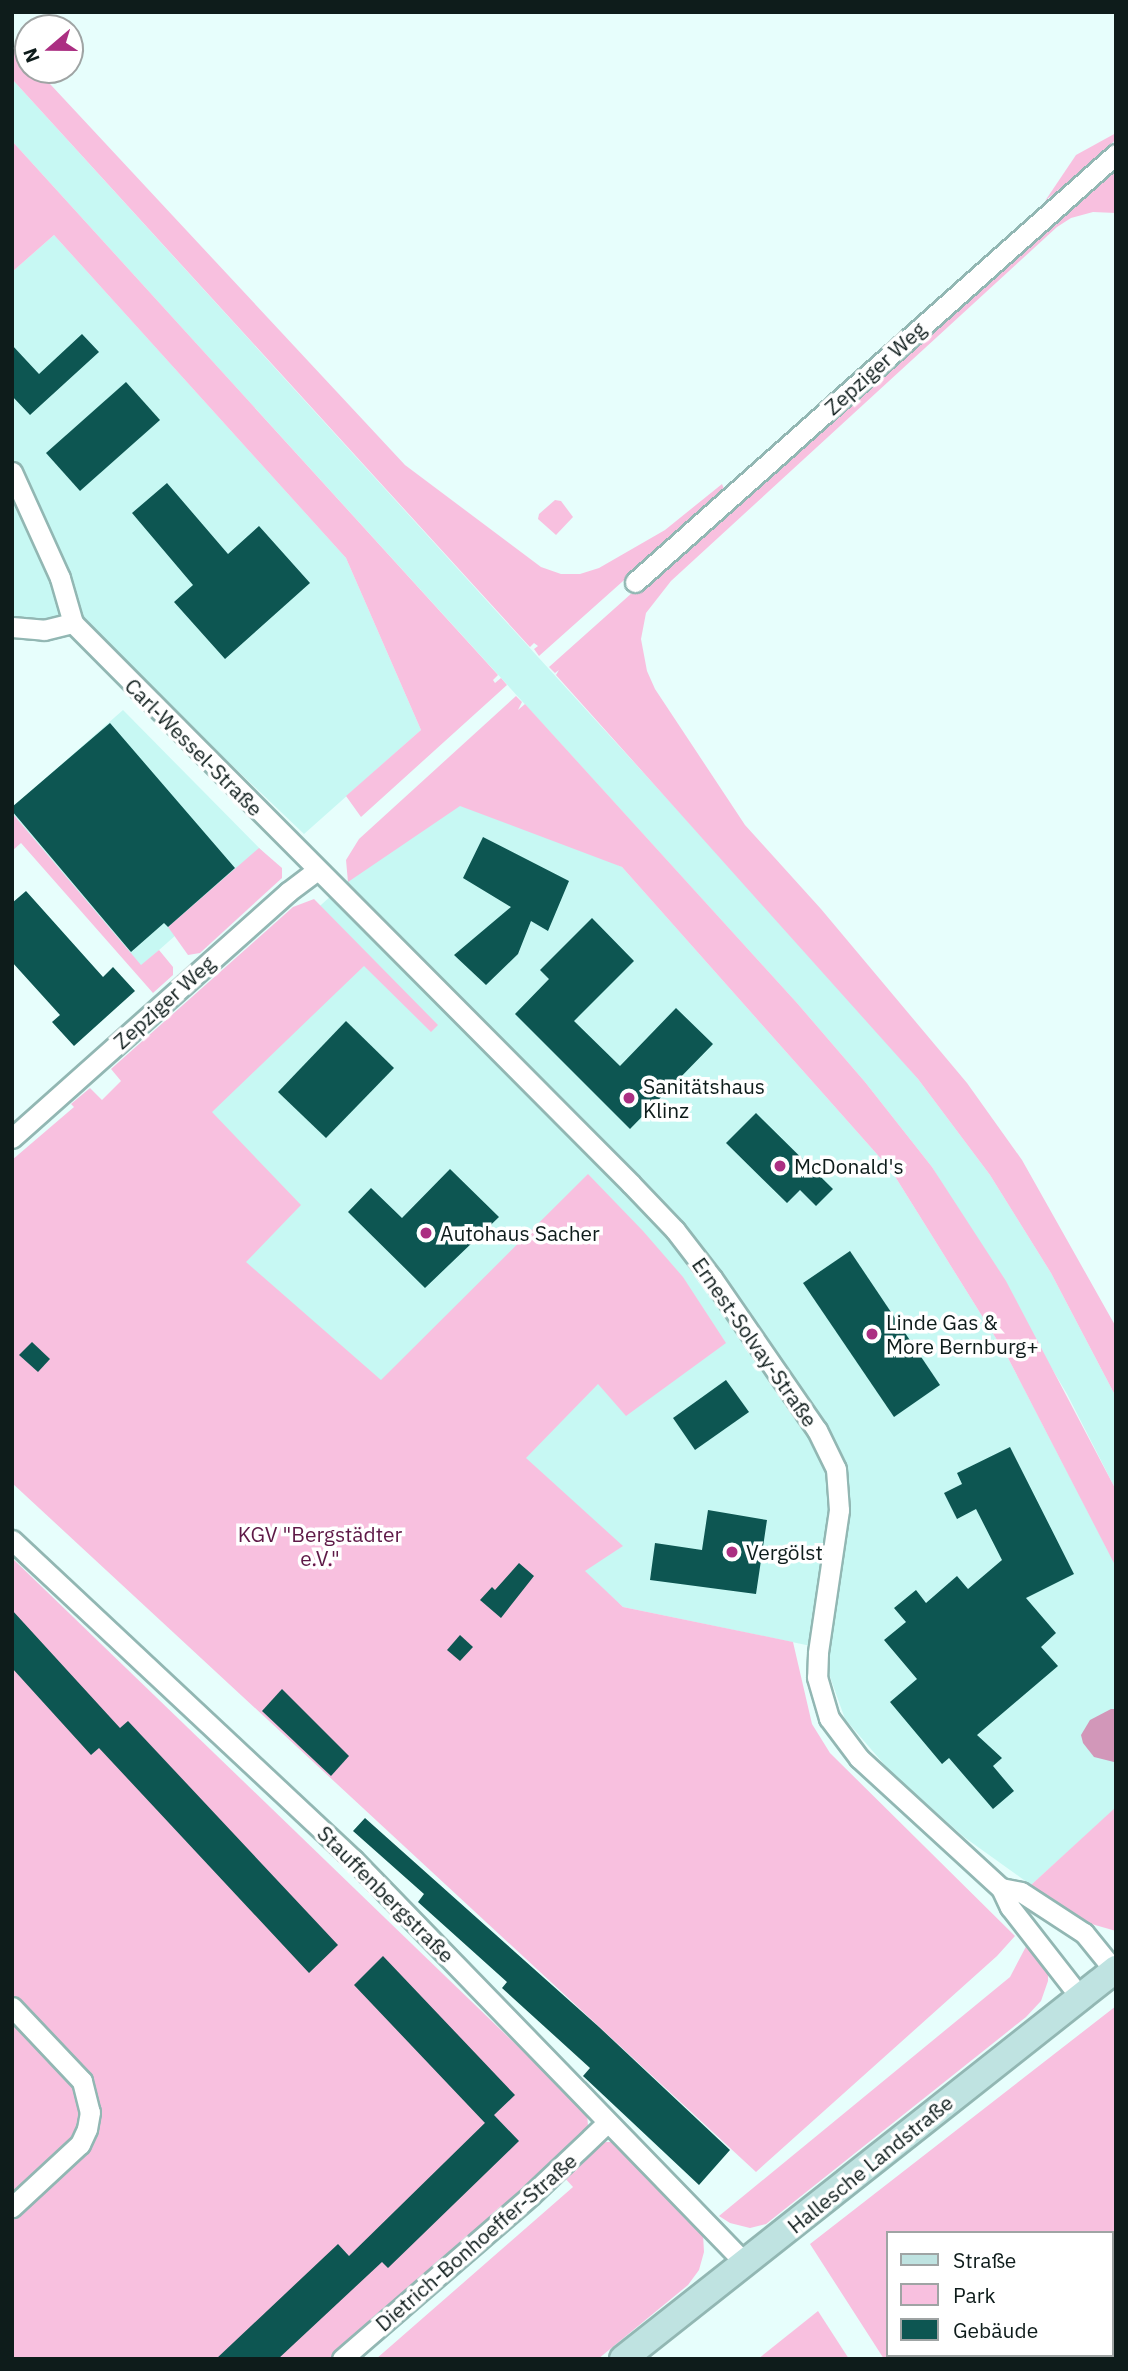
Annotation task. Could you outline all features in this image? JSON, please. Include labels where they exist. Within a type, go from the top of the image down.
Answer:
[{"type":"main road","name":"Hallesche Landstraße","points":[[623,2359],[1115,1969]]},
{"type":"street","name":"Zepziger Weg","points":[[635,582],[1116,154]]},
{"type":"street","name":"Carl-Wessel-Straße","points":[[12,472],[60,578],[73,623],[317,870]]},
{"type":"street","points":[[12,627],[44,630],[73,623]]},
{"type":"street","name":"Zepziger Weg","points":[[12,1138],[288,892],[317,870]]},
{"type":"street","name":"Ernest-Solvay-Straße","points":[[317,870],[654,1208],[712,1278],[797,1401],[830,1453],[839,1489],[839,1510],[818,1653],[817,1677],[829,1718],[859,1758],[1002,1888],[1010,1907],[1080,1997]]},
{"type":"street","name":"Stauffenbergstraße","points":[[12,1540],[353,1859],[745,2263]]},
{"type":"street","name":"Ernest-Solvay-Straße","points":[[1002,1888],[1021,1892],[1084,1933],[1115,1969]]},
{"type":"street","points":[[12,2007],[82,2081],[90,2112],[88,2129],[80,2144],[12,2207]]},
{"type":"street","name":"Dietrich-Bonhoeffer-Straße","points":[[342,2359],[531,2195],[607,2123]]},
{"type":"shaded area","points":[[12,79],[842,991],[918,1079],[990,1175],[1051,1273],[1116,1397],[1116,1490],[1067,1394],[932,1167],[865,1082],[797,1003],[12,141]]},
{"type":"shaded area","points":[[54,235],[346,558],[421,730],[304,834],[82,622],[12,616],[12,272]]},
{"type":"shaded area","points":[[123,710],[266,855],[141,966],[12,813],[12,808]]},
{"type":"shaded area","points":[[451,787],[622,867],[891,1170],[1007,1356],[1116,1566],[1116,1808],[1031,1885],[964,1837],[889,1770],[845,1719],[829,1674],[830,1650],[623,1607],[86,1118]]},
{"type":"shaded area","points":[[1116,1709],[1114,1762],[1094,1757],[1083,1743],[1081,1735],[1090,1720]]},
{"type":"green space","points":[[12,43],[14,81],[12,79]]},
{"type":"green space","points":[[17,84],[50,84],[405,465],[541,567],[561,574],[580,574],[599,568],[665,530],[722,484],[726,494],[696,516],[539,656],[534,649],[538,646],[534,643],[530,647]]},
{"type":"green space","points":[[1116,133],[1116,139],[1101,155],[1045,201],[1076,155]]},
{"type":"green space","points":[[12,141],[498,675],[493,680],[495,683],[501,678],[507,685],[361,817],[346,796],[421,730],[346,558],[54,235],[12,272]]},
{"type":"green space","points":[[1116,161],[1116,213],[1093,212],[1071,218],[1057,227],[671,581],[646,613],[641,639],[647,671],[655,689],[745,825],[821,909],[967,1083],[1022,1160],[1116,1327],[1116,1397],[1051,1273],[990,1175],[918,1079],[556,675],[559,670],[555,673],[549,667]]},
{"type":"green space","points":[[555,500],[561,501],[573,517],[556,535],[538,519],[539,514]]},
{"type":"green space","points":[[516,696],[522,702],[518,710],[525,704],[797,1003],[865,1082],[932,1167],[1006,1281],[1116,1490],[1116,1567],[1007,1356],[891,1170],[622,867],[460,806],[348,882],[346,860],[359,839]]},
{"type":"green space","points":[[12,813],[141,965],[159,950],[173,967],[173,975],[153,993],[21,843],[12,851]]},
{"type":"green space","points":[[259,848],[282,868],[282,878],[200,953],[188,955],[168,927]]},
{"type":"green space","name":"KGV \"Bergstädter e.V.\"","points":[[314,899],[438,1025],[431,1032],[364,966],[212,1112],[301,1205],[246,1262],[381,1380],[588,1174],[683,1277],[726,1343],[626,1416],[598,1384],[526,1458],[623,1546],[585,1571],[623,1607],[793,1642],[812,1724],[830,1753],[1015,1936],[997,1956],[756,2172],[12,1483],[12,1160],[74,1107],[71,1104],[90,1088],[102,1100],[121,1081],[111,1069],[293,907]]},
{"type":"green space","points":[[12,1558],[587,2113],[588,2126],[583,2138],[333,2359],[12,2359]]},
{"type":"green space","points":[[1116,1807],[1116,1931],[1081,1921],[1031,1885]]},
{"type":"green space","points":[[1031,1937],[1048,1963],[1048,1981],[1041,2001],[1026,2017],[766,2224],[750,2228],[730,2223],[719,2216],[1010,1977]]},
{"type":"green space","points":[[1116,2006],[1116,2359],[884,2359],[810,2244]]},
{"type":"green space","points":[[606,2142],[615,2142],[703,2234],[704,2252],[699,2270],[688,2285],[598,2359],[376,2359],[573,2187],[563,2176],[593,2148]]},
{"type":"green space","points":[[818,2311],[849,2359],[758,2359]]},
{"type":"building","points":[[82,334],[99,352],[30,415],[12,396],[12,345],[39,374]]},
{"type":"building","points":[[126,382],[160,420],[80,491],[46,453]]},
{"type":"building","points":[[167,483],[228,554],[259,526],[310,583],[225,659],[174,602],[193,585],[132,513]]},
{"type":"building","points":[[110,723],[235,868],[168,927],[164,923],[131,952],[12,811],[12,807]]},
{"type":"building","points":[[483,837],[569,881],[548,931],[531,921],[518,954],[486,985],[454,955],[511,907],[463,878]]},
{"type":"building","points":[[26,891],[103,977],[113,967],[135,991],[74,1046],[52,1022],[60,1015],[12,962],[12,903]]},
{"type":"building","points":[[592,918],[634,961],[574,1021],[620,1066],[676,1008],[713,1044],[630,1129],[515,1014],[549,979],[540,970]]},
{"type":"building","points":[[346,1021],[394,1068],[326,1138],[278,1092]]},
{"type":"building","name":"McDonald's","points":[[756,1113],[833,1189],[816,1206],[800,1190],[787,1203],[726,1143]]},
{"type":"building","name":"Autohaus Sacher","points":[[450,1169],[499,1217],[425,1288],[348,1212],[371,1188],[402,1218]]},
{"type":"building","name":"Linde Gas & More Bernburg+","points":[[850,1251],[940,1385],[894,1417],[803,1283]]},
{"type":"building","points":[[32,1342],[50,1359],[38,1372],[19,1355]]},
{"type":"building","points":[[726,1380],[749,1412],[695,1450],[673,1418]]},
{"type":"building","points":[[1010,1447],[1074,1574],[1026,1598],[1056,1633],[1041,1647],[1058,1666],[977,1735],[1002,1758],[993,1766],[1014,1791],[993,1809],[949,1758],[942,1764],[890,1702],[917,1679],[884,1640],[906,1622],[894,1608],[916,1590],[926,1603],[957,1576],[968,1589],[1002,1560],[976,1509],[957,1519],[944,1493],[962,1484],[957,1473]]},
{"type":"building","name":"Vergölst","points":[[708,1510],[767,1520],[756,1594],[650,1580],[655,1543],[702,1550]]},
{"type":"building","points":[[519,1563],[534,1576],[501,1618],[480,1600],[492,1587],[495,1590]]},
{"type":"building","points":[[12,1610],[120,1728],[128,1721],[338,1945],[309,1973],[99,1748],[91,1755],[12,1668]]},
{"type":"building","points":[[460,1635],[473,1647],[460,1661],[447,1650]]},
{"type":"building","points":[[282,1689],[349,1756],[331,1776],[262,1711]]},
{"type":"building","points":[[365,1818],[599,2027],[730,2150],[699,2185],[583,2076],[590,2068],[502,1988],[507,1982],[418,1902],[424,1894],[353,1831]]},
{"type":"building","points":[[383,1956],[515,2095],[494,2115],[519,2141],[388,2268],[382,2262],[278,2359],[216,2359],[338,2244],[349,2256],[485,2123],[354,1985]]},
{"type":"place","name":"Sanitätshaus Klinz","points":[[629,1098]]},
{"type":"place","name":"McDonald's","points":[[780,1166]]},
{"type":"place","name":"Autohaus Sacher","points":[[426,1233]]},
{"type":"place","name":"Linde Gas & More Bernburg+","points":[[872,1334]]},
{"type":"place","name":"Vergölst","points":[[732,1552]]}]
